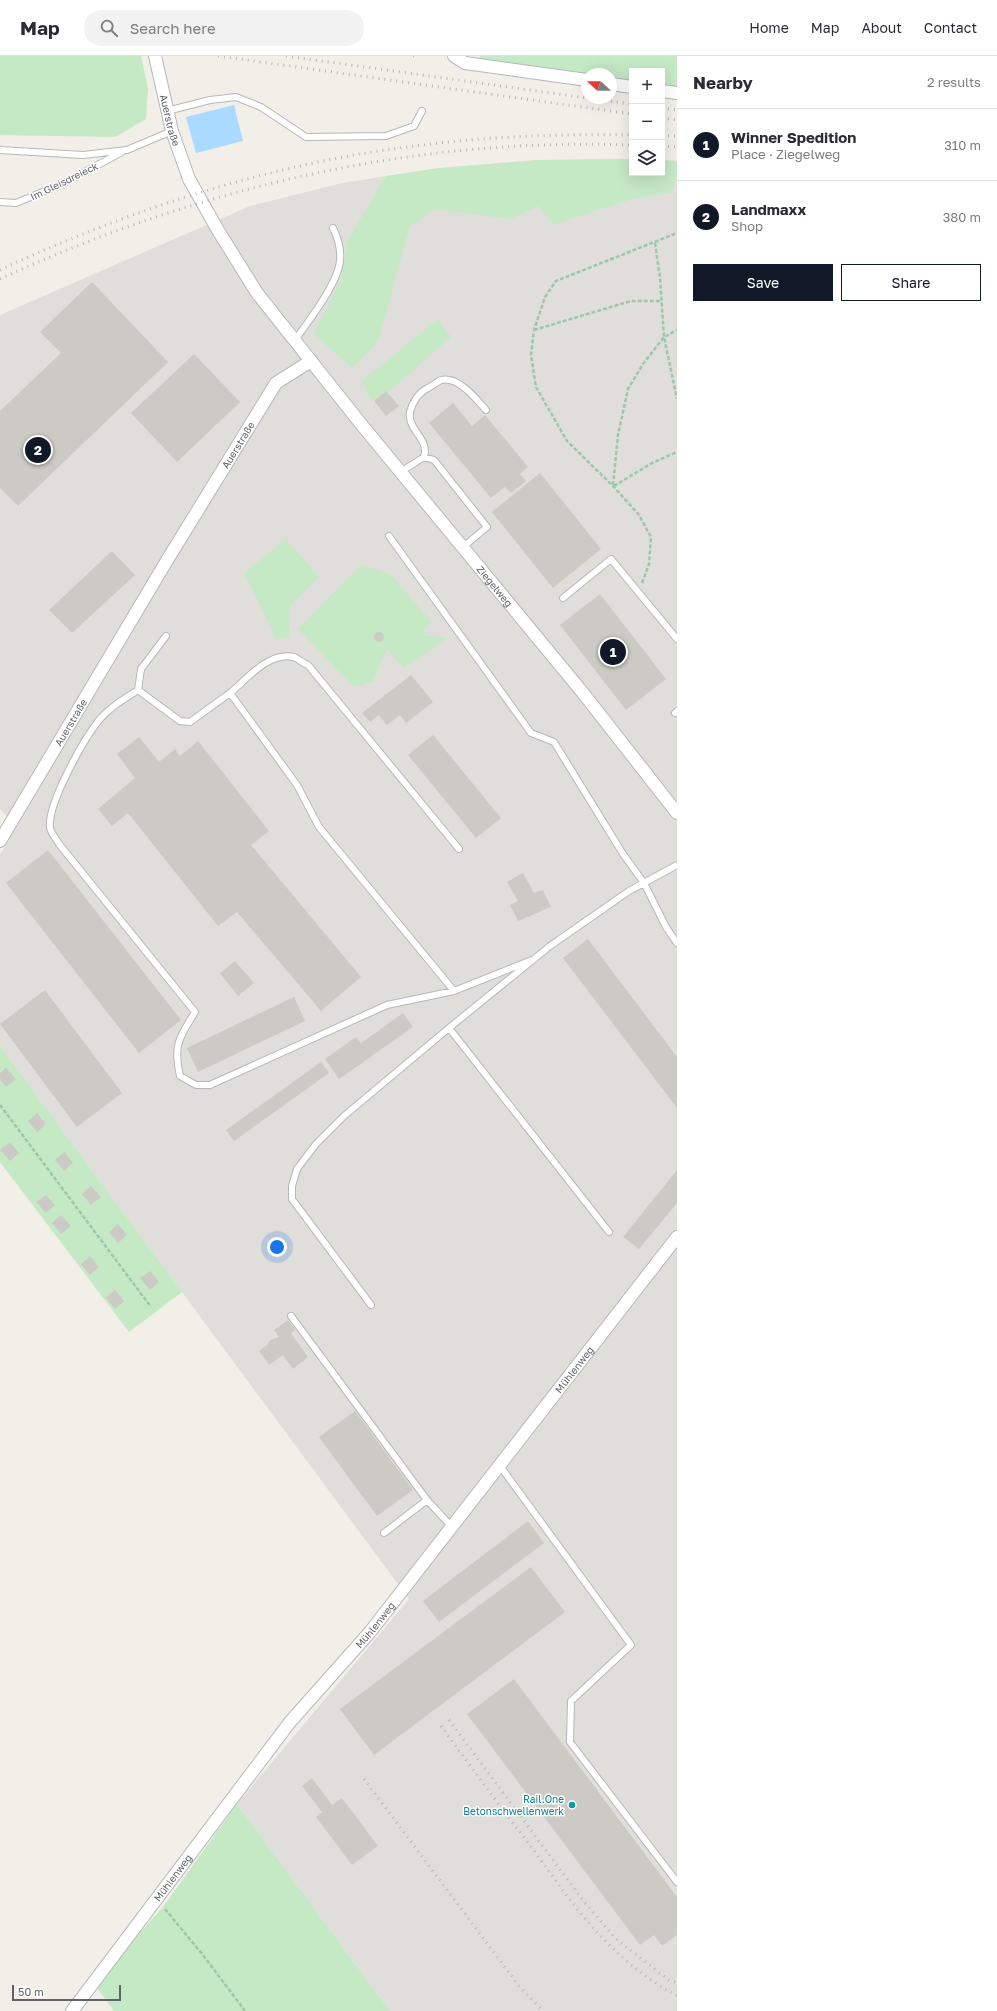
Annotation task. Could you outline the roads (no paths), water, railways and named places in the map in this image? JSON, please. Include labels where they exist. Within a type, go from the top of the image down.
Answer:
[{"type":"street","name":"Auerstraße","points":[[0,841],[166,562],[276,383],[311,361],[257,293],[208,214],[189,179],[172,131],[155,56]]},
{"type":"street","points":[[454,56],[465,63],[581,79]]},
{"type":"street","points":[[617,85],[629,87]]},
{"type":"street","points":[[665,91],[677,93]]},
{"type":"street","name":"Ziegelweg","points":[[311,361],[583,693],[677,813]]},
{"type":"street","name":"Mühlenweg","points":[[72,2011],[290,1722],[370,1632],[677,1237]]},
{"type":"lane","points":[[167,111],[210,100],[236,97],[261,107],[306,137],[386,136],[414,126],[422,111]]},
{"type":"lane","name":"Im Gleisdreieck","points":[[0,202],[16,203],[62,184],[127,150],[172,131]]},
{"type":"lane","name":"Im Gleisdreieck","points":[[0,150],[84,155],[127,150]]},
{"type":"lane","points":[[294,340],[310,319],[335,278],[340,262],[340,250],[333,228]]},
{"type":"lane","points":[[402,471],[424,457],[426,447],[410,424],[410,413],[414,402],[424,390],[442,380],[455,382],[468,391],[486,410]]},
{"type":"lane","points":[[424,457],[434,460],[487,527],[463,547]]},
{"type":"lane","points":[[389,536],[531,734],[554,742],[623,854],[644,883],[666,927],[677,942]]},
{"type":"lane","points":[[563,598],[612,559],[677,640]]},
{"type":"lane","points":[[166,636],[141,669],[138,690],[113,706],[99,720],[67,772],[53,810],[50,828],[59,844],[195,1012],[179,1038],[176,1058],[180,1076],[196,1085],[210,1085],[387,1005],[454,991],[532,960]]},
{"type":"lane","points":[[138,690],[180,721],[190,722],[230,693],[266,663],[278,658],[294,657],[308,665],[459,849]]},
{"type":"lane","points":[[230,693],[297,785],[319,827],[454,991]]},
{"type":"lane","points":[[371,1305],[292,1199],[292,1186],[297,1168],[316,1144],[344,1116],[532,960],[574,929],[644,883],[677,865]]},
{"type":"lane","points":[[449,1028],[609,1232]]},
{"type":"lane","points":[[291,1316],[427,1500],[452,1527]]},
{"type":"lane","points":[[500,1466],[631,1645],[570,1701],[570,1742],[677,1882]]},
{"type":"lane","points":[[384,1533],[427,1500]]},
{"type":"water","points":[[234,105],[243,141],[196,153],[186,117]]},
{"type":"railway","points":[[218,56],[629,114]]},
{"type":"railway","points":[[286,56],[581,97]]},
{"type":"railway","points":[[617,102],[629,104]]},
{"type":"railway","points":[[665,108],[677,110]]},
{"type":"railway","points":[[665,118],[677,120]]},
{"type":"railway","points":[[0,270],[102,227],[154,208],[206,191],[314,163],[368,153],[449,142],[553,135],[629,135]]},
{"type":"railway","points":[[665,136],[677,136]]},
{"type":"railway","points":[[0,279],[75,247],[151,219],[229,195],[308,175],[388,160],[469,150],[550,145],[629,145]]},
{"type":"railway","points":[[665,146],[677,147]]},
{"type":"railway","points":[[449,1720],[585,1903],[616,1939],[669,1980],[677,1983]]},
{"type":"railway","points":[[441,1726],[579,1912],[596,1931],[632,1965],[653,1981],[677,1996]]},
{"type":"railway","points":[[364,1779],[519,1986],[543,2011]]},
{"type":"place","name":"Landmaxx","points":[[38,450]]},
{"type":"place","name":"Winner Spedition","points":[[613,652]]},
{"type":"place","name":"Rail.One Betonschwellenwerk","points":[[572,1805]]}]
